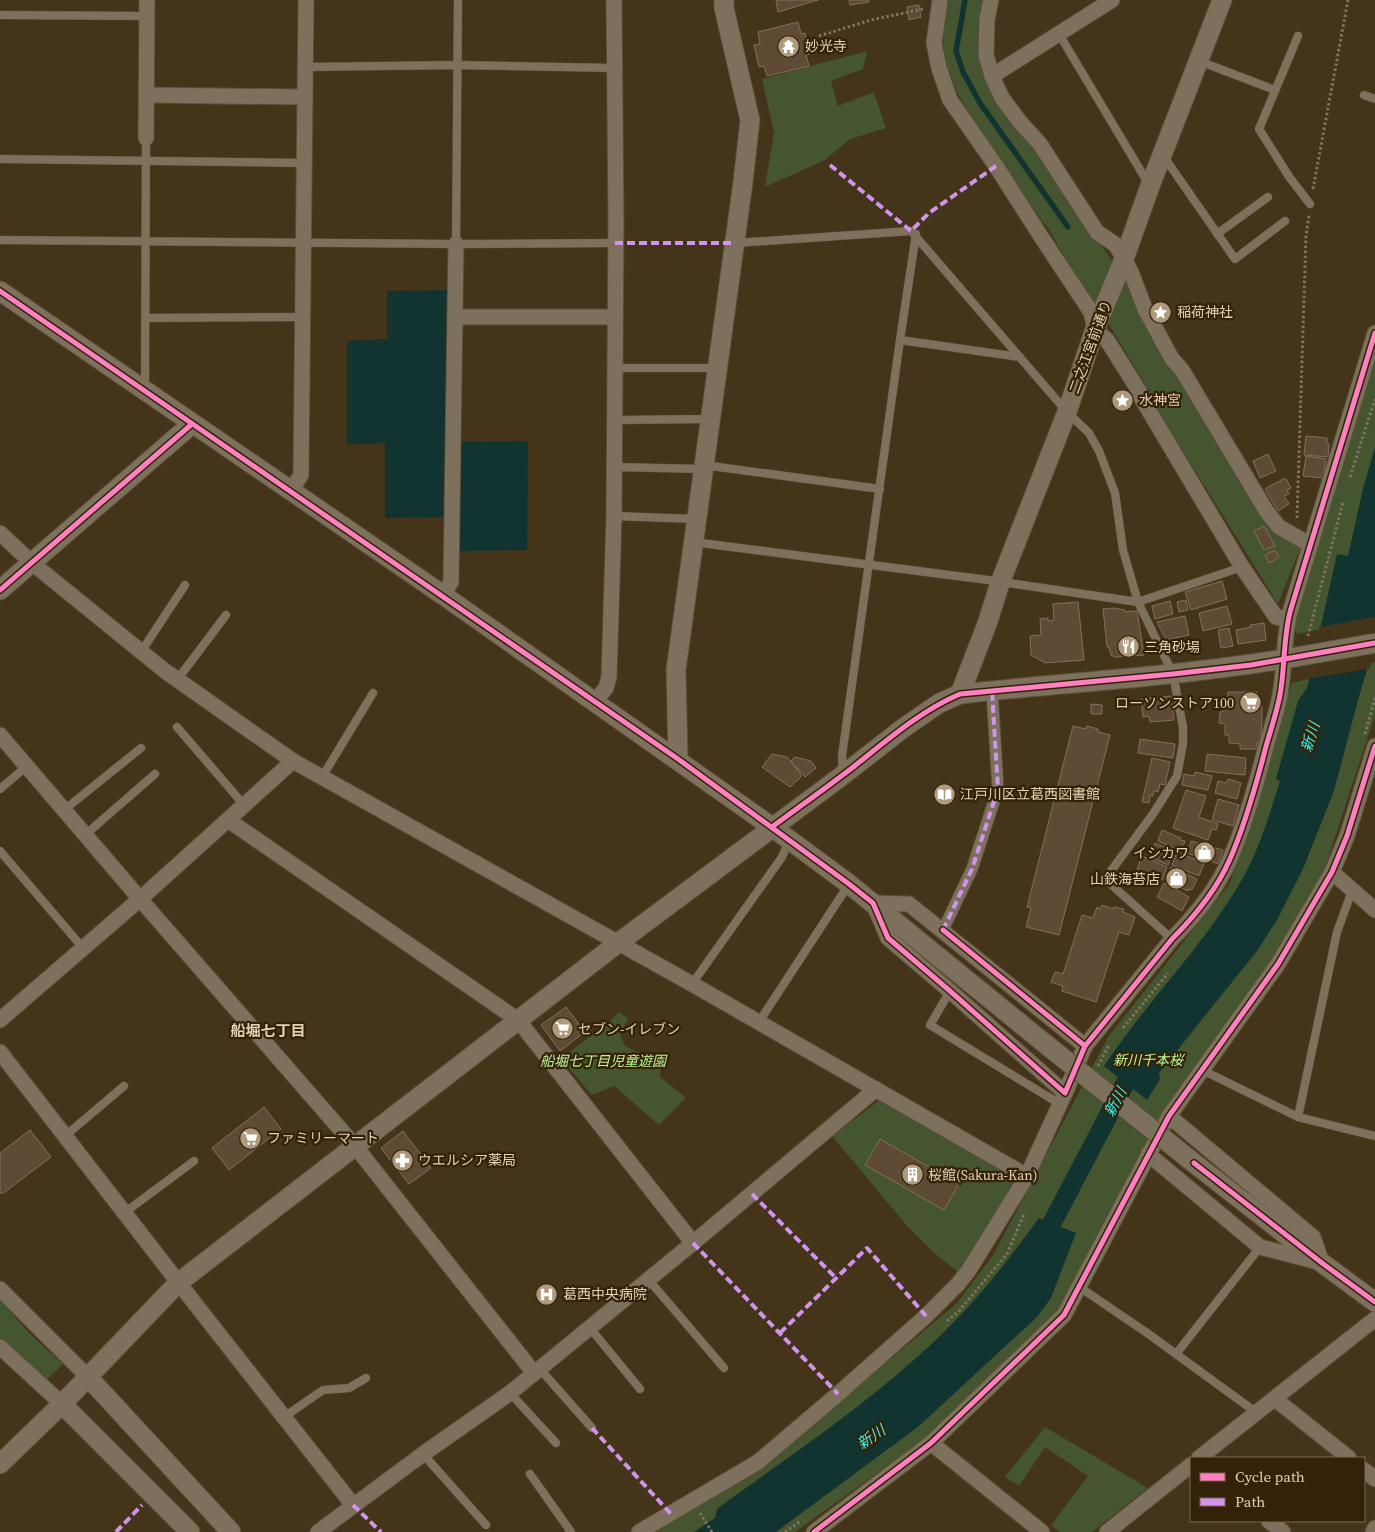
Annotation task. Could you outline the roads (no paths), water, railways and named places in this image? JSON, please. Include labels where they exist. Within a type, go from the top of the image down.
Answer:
[{"type":"street","points":[[146,138],[147,0]]},
{"type":"street","points":[[291,491],[301,476],[306,0]]},
{"type":"street","points":[[595,701],[606,688],[609,677],[614,516],[614,0]]},
{"type":"street","points":[[678,759],[676,670],[711,419],[716,368],[735,243],[750,120],[724,8],[724,0]]},
{"type":"street","points":[[991,0],[986,55],[992,76],[1002,98],[1040,144],[1097,232],[1116,245],[1124,259],[1145,309],[1172,359],[1182,370],[1268,512],[1279,527],[1311,545]]},
{"type":"street","points":[[992,76],[1112,0]]},
{"type":"street","name":"二之江宮前通り","points":[[960,694],[987,624],[1000,583],[1066,412],[1095,329],[1124,259],[1150,186],[1222,0]]},
{"type":"street","points":[[939,3],[934,43],[939,68],[950,100],[996,166],[1091,312],[1095,329],[1106,340],[1139,391],[1242,567],[1276,617],[1288,619]]},
{"type":"street","points":[[147,95],[304,97]]},
{"type":"street","points":[[443,595],[451,582],[456,244]]},
{"type":"street","points":[[0,291],[443,595],[789,839],[873,903],[1042,1042],[1194,1163],[1322,1263],[1374,1299]]},
{"type":"street","points":[[455,317],[615,317]]},
{"type":"street","points":[[1296,653],[1284,642],[1288,619],[1375,333]]},
{"type":"street","points":[[0,590],[192,424]]},
{"type":"street","points":[[0,533],[32,563],[141,652],[177,680],[293,761],[692,984],[1027,1176]]},
{"type":"street","points":[[0,1464],[62,1404],[178,1283],[618,943],[902,729],[938,704],[960,694],[1173,674],[1296,653],[1375,643]]},
{"type":"street","points":[[639,1532],[758,1462],[926,1316],[958,1284],[969,1270],[1027,1176],[1085,1046],[1172,939],[1187,924],[1211,893],[1230,860],[1254,792],[1280,696],[1296,653]]},
{"type":"street","points":[[943,930],[972,869],[998,789],[992,691]]},
{"type":"street","points":[[0,735],[355,1146],[536,1371]]},
{"type":"street","points":[[814,1532],[931,1442],[1064,1315],[1169,1116],[1278,964],[1332,872],[1347,836],[1375,746]]},
{"type":"street","points":[[0,1020],[140,899],[293,761]]},
{"type":"street","points":[[228,820],[518,1020],[693,1243]]},
{"type":"street","points":[[1332,872],[1375,910]]},
{"type":"street","points":[[873,903],[909,904],[1085,1046]]},
{"type":"street","points":[[873,903],[888,938],[950,991],[1062,1099]]},
{"type":"street","points":[[0,1052],[178,1283],[354,1505]]},
{"type":"street","points":[[318,1532],[423,1454],[510,1393],[693,1243],[876,1089]]},
{"type":"street","points":[[1169,1116],[1313,1237],[1322,1263]]},
{"type":"street","points":[[1148,1154],[1260,1247],[1322,1263]]},
{"type":"street","points":[[0,1289],[88,1376],[231,1532]]},
{"type":"street","points":[[1201,1457],[1375,1319]]},
{"type":"street","points":[[0,1347],[62,1404],[190,1532]]},
{"type":"street","points":[[1275,1399],[1348,1457]]},
{"type":"street","points":[[931,1442],[1042,1532]]},
{"type":"street","points":[[1107,1532],[1190,1466]]},
{"type":"street","points":[[1365,1471],[1375,1479]]},
{"type":"street","points":[[1270,1522],[1283,1532]]},
{"type":"street","points":[[1372,1532],[1375,1528]]},
{"type":"lane","points":[[456,244],[458,0]]},
{"type":"lane","points":[[0,15],[147,16]]},
{"type":"lane","points":[[1060,34],[1150,186]]},
{"type":"lane","points":[[1298,36],[1259,129],[1290,178],[1310,204]]},
{"type":"lane","points":[[1199,62],[1275,90]]},
{"type":"lane","points":[[305,67],[458,65],[613,68]]},
{"type":"lane","points":[[1364,95],[1375,99]]},
{"type":"lane","points":[[145,391],[146,138]]},
{"type":"lane","points":[[1162,155],[1234,259],[1285,221]]},
{"type":"lane","points":[[0,159],[304,164]]},
{"type":"lane","points":[[1217,234],[1268,197]]},
{"type":"lane","points":[[735,243],[911,230],[1066,412],[1089,433],[1099,451],[1115,493],[1123,550],[1138,602],[1173,674],[1183,727],[1183,743],[1177,776],[1153,814],[1105,879],[1172,939]]},
{"type":"lane","points":[[843,775],[842,756],[916,234]]},
{"type":"lane","points":[[0,240],[456,244],[615,243]]},
{"type":"lane","points":[[146,318],[303,316]]},
{"type":"lane","points":[[900,340],[1020,356]]},
{"type":"lane","points":[[615,368],[716,368]]},
{"type":"lane","points":[[614,420],[711,419]]},
{"type":"lane","points":[[614,468],[703,467],[880,489]]},
{"type":"lane","points":[[614,516],[696,519]]},
{"type":"lane","points":[[694,542],[1138,602],[1242,567]]},
{"type":"lane","points":[[141,652],[185,585]]},
{"type":"lane","points":[[177,680],[226,615]]},
{"type":"lane","points":[[322,777],[373,692]]},
{"type":"lane","points":[[177,727],[244,805]]},
{"type":"lane","points":[[64,810],[141,748]]},
{"type":"lane","points":[[0,789],[27,766]]},
{"type":"lane","points":[[85,834],[155,774]]},
{"type":"lane","points":[[692,984],[782,857],[789,839]]},
{"type":"lane","points":[[0,851],[83,948]]},
{"type":"lane","points":[[759,1022],[849,884]]},
{"type":"lane","points":[[1298,1117],[1338,932],[1352,890]]},
{"type":"lane","points":[[950,991],[930,1025],[1062,1099]]},
{"type":"lane","points":[[1202,1070],[1298,1117],[1375,1136]]},
{"type":"lane","points":[[65,1136],[124,1086]]},
{"type":"lane","points":[[124,1213],[194,1160]]},
{"type":"lane","points":[[1176,1354],[1260,1247]]},
{"type":"lane","points":[[648,1280],[724,1368]]},
{"type":"lane","points":[[1078,1286],[1257,1413]]},
{"type":"lane","points":[[590,1328],[640,1389]]},
{"type":"lane","points":[[536,1371],[592,1428]]},
{"type":"lane","points":[[284,1417],[323,1390],[349,1388],[366,1378]]},
{"type":"lane","points":[[510,1393],[556,1442]]},
{"type":"lane","points":[[423,1454],[486,1525]]},
{"type":"lane","points":[[530,1474],[571,1532]]},
{"type":"water","points":[[450,290],[447,517],[385,518],[385,443],[347,444],[347,341],[387,339],[387,291]]},
{"type":"water","points":[[528,441],[527,550],[458,551],[459,442]]},
{"type":"water","points":[[1375,447],[1375,642],[1334,791],[1303,869],[1277,920],[1257,951],[1159,1073],[1160,1079],[1147,1100],[1104,1066],[1139,1018],[1212,926],[1244,876],[1255,853],[1280,781],[1276,779],[1298,701],[1307,688],[1337,554],[1348,556],[1363,489]]},
{"type":"water","points":[[1039,1218],[1076,1233],[1051,1298],[1036,1318],[919,1426],[776,1532],[694,1532],[715,1518],[717,1509],[880,1389],[940,1336],[1005,1264]]},
{"type":"waterway","points":[[965,0],[956,51],[963,72],[980,103],[1068,227]]},
{"type":"waterway","name":"新川","points":[[1041,1244],[1128,1078],[1140,1062]]},
{"type":"place","name":"妙光寺","points":[[789,46]]},
{"type":"place","name":"稲荷神社","points":[[1161,312]]},
{"type":"place","name":"水神宮","points":[[1123,400]]},
{"type":"place","name":"三角砂場","points":[[1128,647]]},
{"type":"place","name":"ローソンストア100","points":[[1250,703]]},
{"type":"place","name":"江戸川区立葛西図書館","points":[[944,794]]},
{"type":"place","name":"イシカワ","points":[[1205,853]]},
{"type":"place","name":"山鉄海苔店","points":[[1176,879]]},
{"type":"place","name":"セブン-イレブン","points":[[562,1029]]},
{"type":"place","name":"ファミリーマート","points":[[251,1138]]},
{"type":"place","name":"ウエルシア薬局","points":[[402,1160]]},
{"type":"place","name":"桜館(Sakura-Kan)","points":[[912,1175]]},
{"type":"place","name":"葛西中央病院","points":[[547,1294]]},
{"type":"district","name":"船堀七丁目","points":[[268,1030]]},
{"type":"park label","name":"新川千本桜","points":[[1148,1060]]},
{"type":"park label","name":"船堀七丁目児童遊園","points":[[603,1061]]}]
